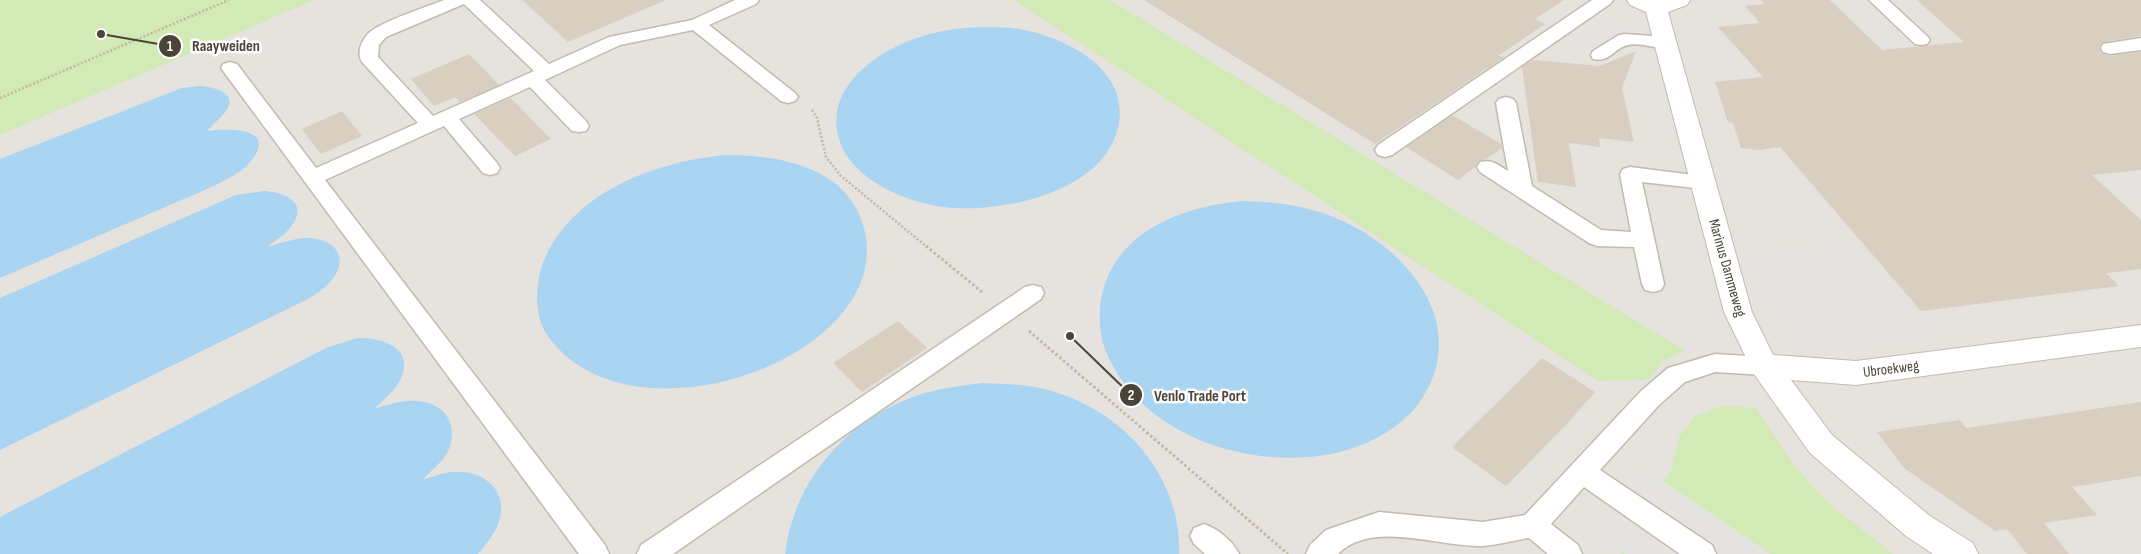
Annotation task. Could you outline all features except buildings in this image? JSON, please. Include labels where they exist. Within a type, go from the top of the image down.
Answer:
[{"type":"street","name":"Marinus Dammeweg","points":[[1658,3],[1665,43],[1738,312],[1764,366],[1821,444],[1918,526],[1961,554]]},
{"type":"street","name":"Ubroekweg","points":[[1764,366],[1856,373],[2141,336]]},
{"type":"lane","points":[[459,0],[380,32],[370,44],[370,58],[490,168]]},
{"type":"lane","points":[[470,0],[539,75],[579,126]]},
{"type":"lane","points":[[312,178],[615,41],[698,24],[750,0]]},
{"type":"lane","points":[[1384,150],[1604,0]]},
{"type":"lane","points":[[1878,0],[1921,40]]},
{"type":"lane","points":[[698,24],[788,97]]},
{"type":"lane","points":[[1600,55],[1625,39],[1665,43]]},
{"type":"lane","points":[[2110,48],[2141,44]]},
{"type":"lane","points":[[230,68],[595,554]]},
{"type":"lane","points":[[1506,103],[1522,190]]},
{"type":"lane","points":[[1487,168],[1597,238],[1643,240]]},
{"type":"lane","points":[[1653,284],[1630,174],[1703,182]]},
{"type":"lane","points":[[651,554],[1033,293]]},
{"type":"lane","name":"Ubroekweg","points":[[1533,524],[1650,398],[1677,375],[1715,363],[1764,366]]},
{"type":"lane","points":[[1582,472],[1702,554]]},
{"type":"lane","points":[[1320,554],[1336,538],[1379,524],[1483,534],[1533,524],[1568,554]]},
{"type":"lane","points":[[1204,536],[1224,554]]},
{"type":"path","points":[[0,98],[229,0]]},
{"type":"shaded area","points":[[282,0],[2141,0],[2141,554],[0,554],[0,119]]},
{"type":"shaded area","points":[[1602,19],[1622,30],[1589,50],[1569,40]]},
{"type":"shaded area","points":[[2141,170],[2141,202],[2139,197],[2092,175]]},
{"type":"shaded area","points":[[1855,243],[1935,332],[1813,352],[1754,281],[1747,260]]},
{"type":"shaded area","points":[[1649,472],[1771,554],[1625,554],[1598,535]]},
{"type":"green space","points":[[0,0],[314,0],[0,135]]},
{"type":"green space","points":[[1014,0],[1110,0],[1685,351],[1664,360],[1648,380],[1599,381]]},
{"type":"green space","points":[[1722,406],[1756,408],[1793,464],[1827,502],[1893,554],[1622,554],[1613,544],[1671,471],[1679,437],[1695,416]]},
{"type":"water","points":[[980,27],[1014,28],[1042,35],[1078,50],[1093,61],[1106,74],[1115,90],[1120,107],[1118,127],[1109,149],[1094,167],[1074,182],[1051,193],[1001,206],[954,208],[932,205],[912,200],[882,187],[854,165],[841,146],[837,130],[837,113],[841,98],[849,84],[873,61],[887,51],[902,44],[940,32]]},
{"type":"water","points":[[200,86],[223,92],[229,100],[226,111],[207,131],[237,130],[247,132],[255,136],[259,142],[258,150],[246,166],[234,176],[214,186],[0,278],[0,159],[182,88]]},
{"type":"water","points":[[727,155],[764,157],[803,166],[836,184],[849,197],[859,214],[866,263],[848,306],[810,343],[759,370],[702,386],[644,387],[591,372],[550,339],[540,321],[537,289],[541,268],[559,234],[577,214],[598,197],[622,183],[647,172],[674,164]]},
{"type":"water","points":[[264,191],[282,194],[294,202],[297,207],[295,221],[288,230],[267,247],[290,240],[305,238],[323,241],[331,245],[339,256],[340,264],[337,272],[328,284],[306,300],[0,450],[0,298],[236,195]]},
{"type":"water","points":[[1244,201],[1296,206],[1345,222],[1370,236],[1392,253],[1412,274],[1426,296],[1436,320],[1439,346],[1434,373],[1421,400],[1412,411],[1402,421],[1379,437],[1339,452],[1294,458],[1262,456],[1230,450],[1199,440],[1171,425],[1145,406],[1124,383],[1108,356],[1101,336],[1101,300],[1108,276],[1120,256],[1135,240],[1175,216],[1221,204]]},
{"type":"water","points":[[357,338],[368,338],[388,343],[396,348],[404,362],[403,372],[398,384],[374,409],[405,401],[426,402],[442,410],[451,424],[451,441],[446,455],[423,480],[451,472],[471,473],[487,481],[498,494],[501,502],[499,521],[493,535],[478,554],[0,554],[0,517],[326,348]]},
{"type":"water","points":[[982,383],[1039,388],[1068,396],[1094,409],[1118,426],[1139,446],[1157,470],[1169,496],[1177,524],[1179,554],[785,554],[791,526],[800,499],[814,475],[831,453],[851,433],[898,403],[932,391]]},
{"type":"place","name":"Raayweiden","points":[[101,34]]},
{"type":"place","name":"Venlo Trade Port","points":[[1070,336]]}]
